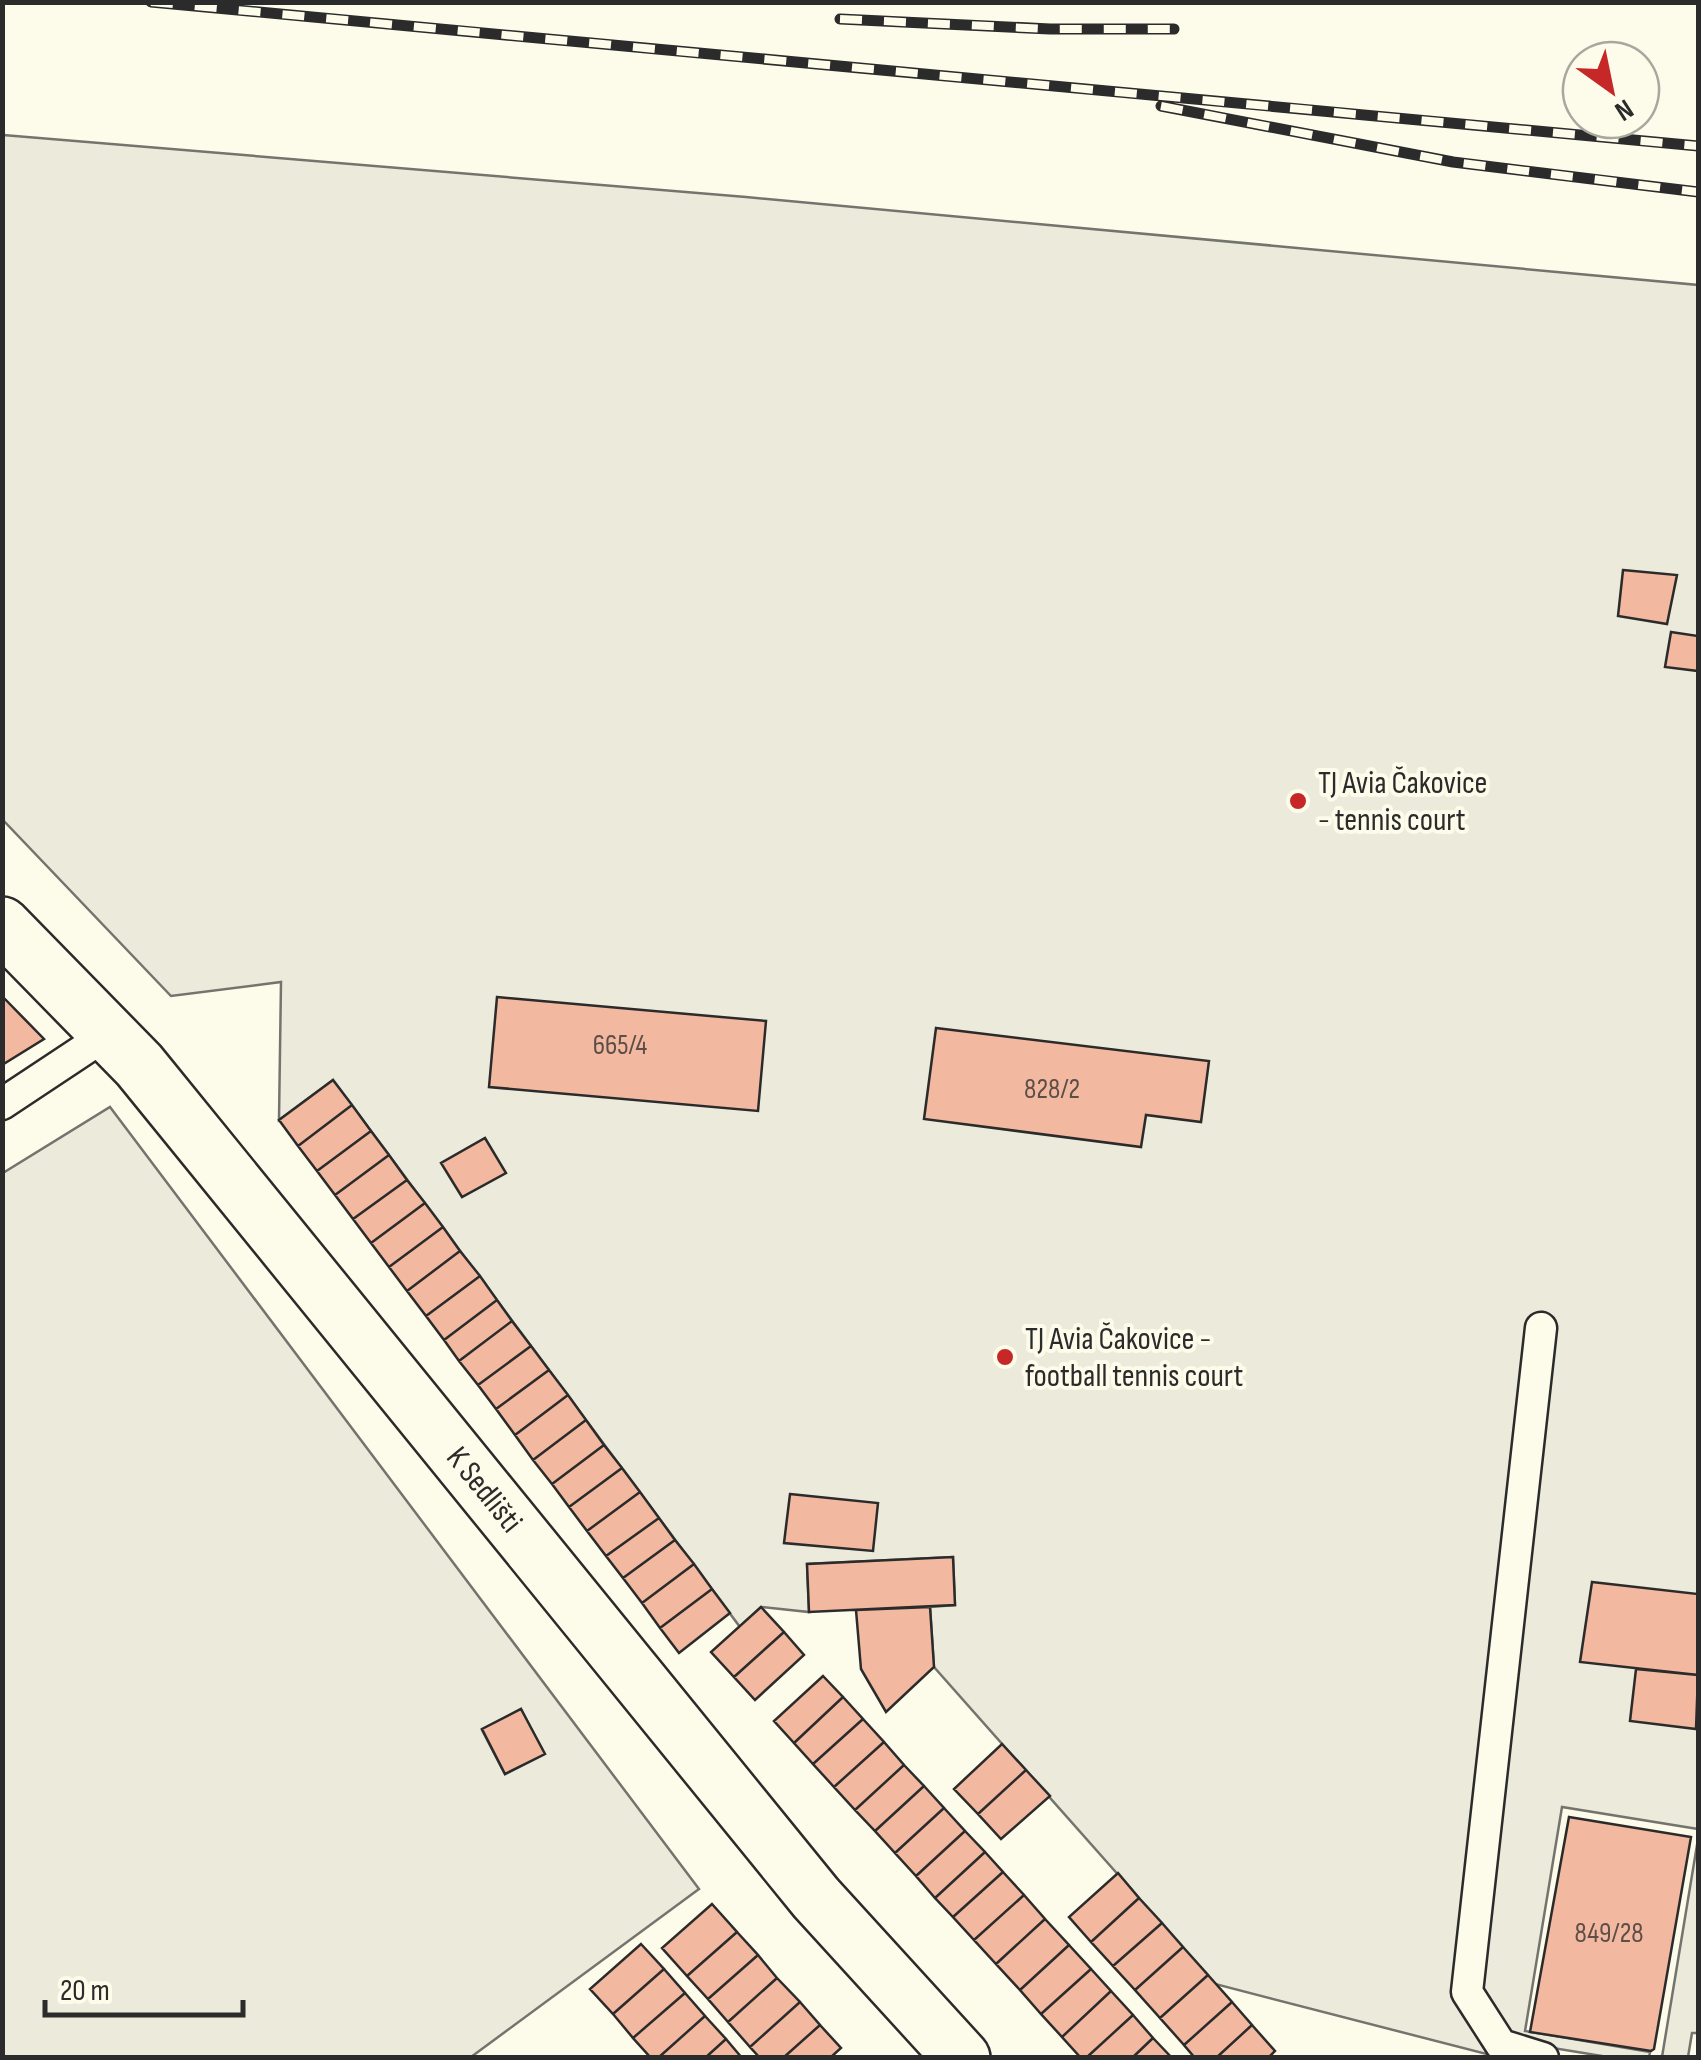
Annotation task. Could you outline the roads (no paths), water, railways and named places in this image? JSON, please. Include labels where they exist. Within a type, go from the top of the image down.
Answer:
[{"type":"street","name":"K Sedlišti","points":[[2,925],[152,1080],[816,1898],[962,2058]]},
{"type":"lane","points":[[2,1104],[109,1034]]},
{"type":"lane","points":[[1540,1328],[1467,1992],[1501,2045],[1542,2058]]},
{"type":"railway","points":[[151,2],[1698,146]]},
{"type":"railway","points":[[840,19],[1050,29],[1174,29]]},
{"type":"railway","points":[[1161,106],[1453,162],[1698,192]]},
{"type":"place","name":"TJ Avia Čakovice - tennis court","points":[[1298,801]]},
{"type":"place","name":"TJ Avia Čakovice - football tennis court","points":[[1005,1357]]}]
